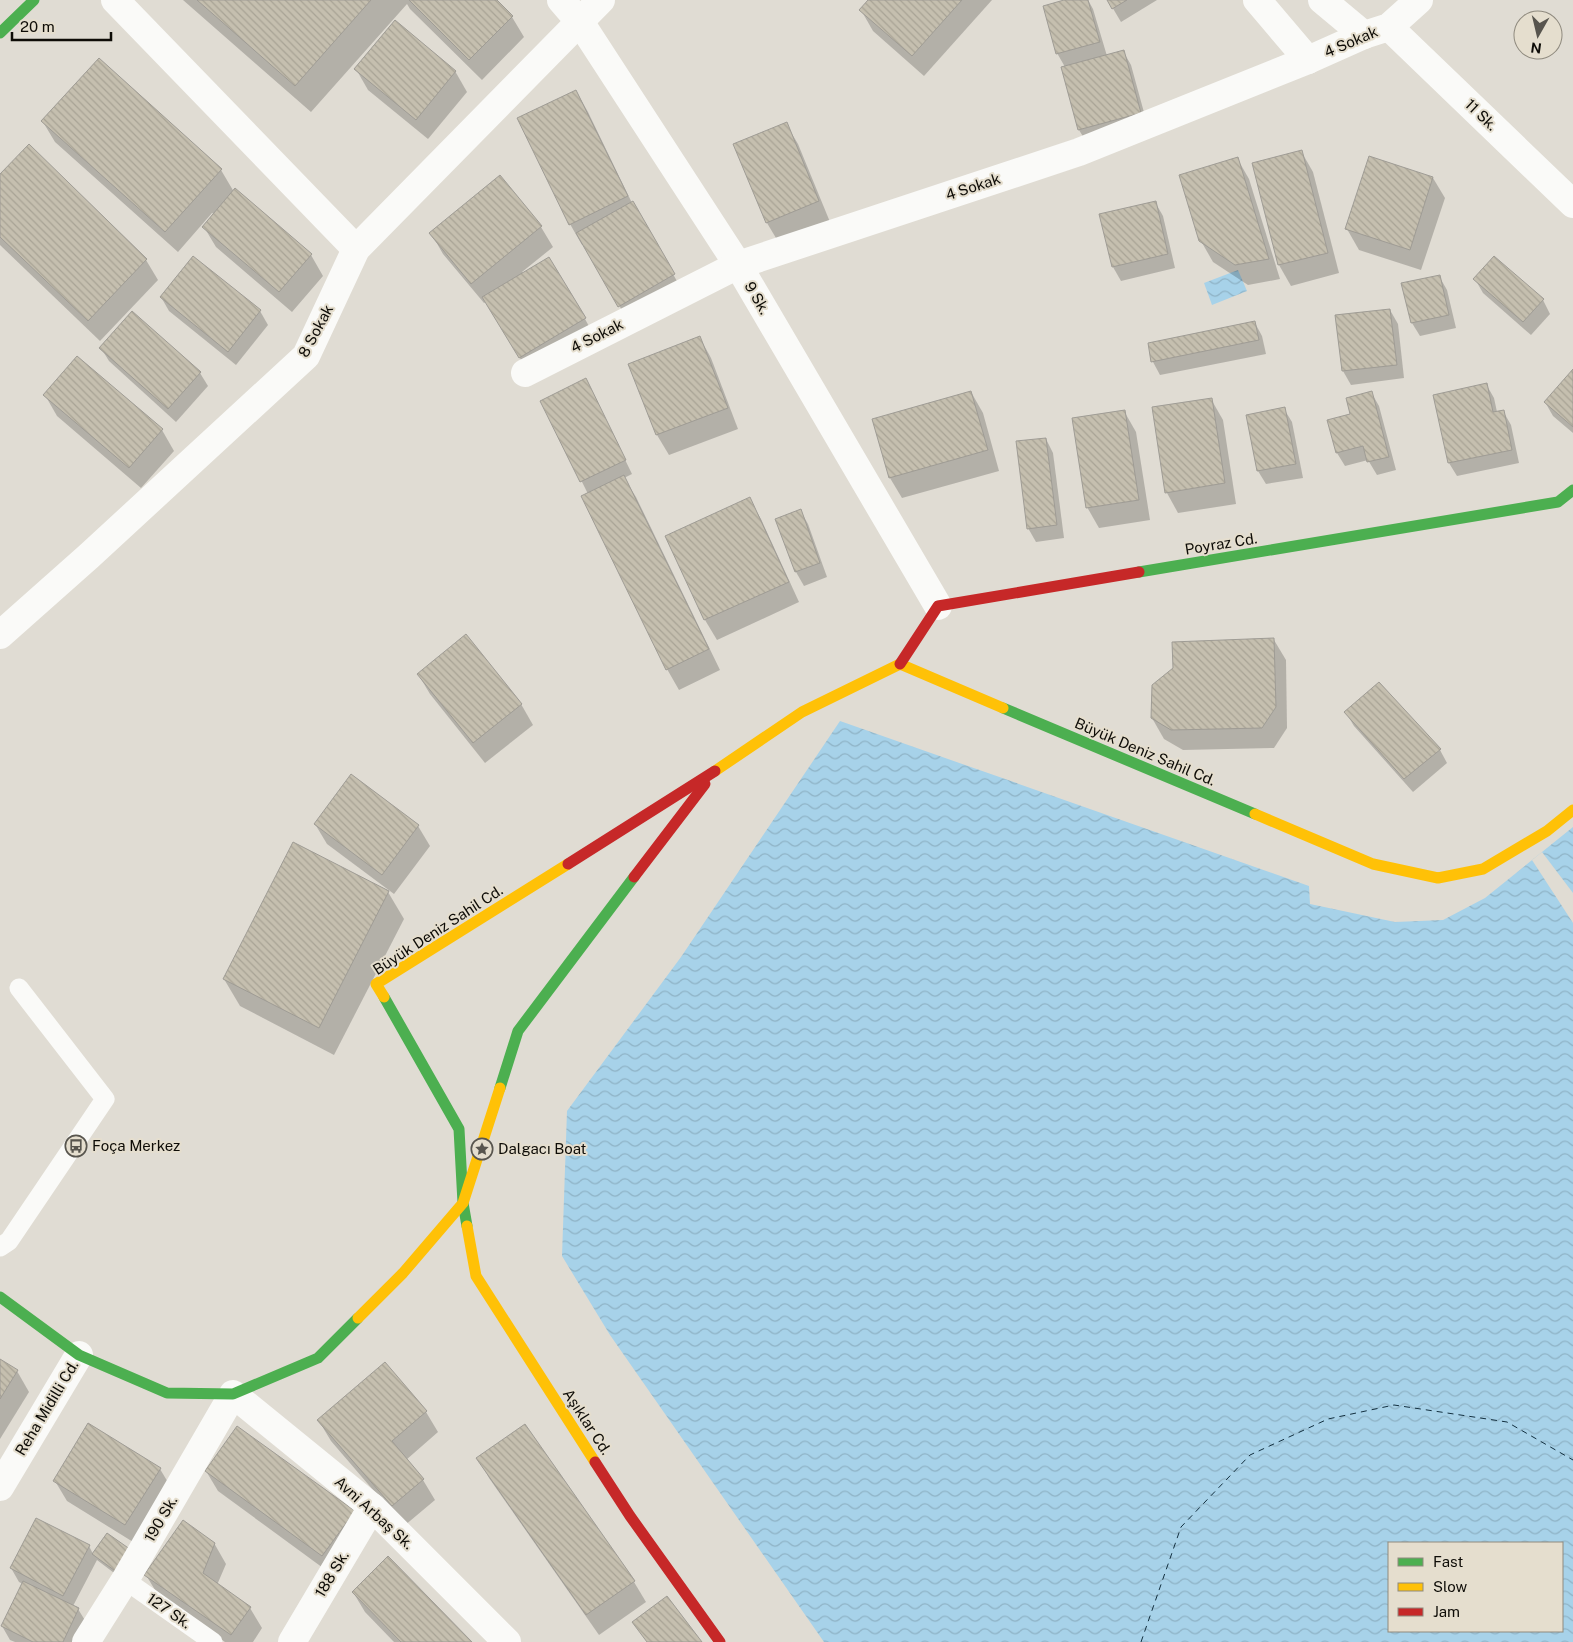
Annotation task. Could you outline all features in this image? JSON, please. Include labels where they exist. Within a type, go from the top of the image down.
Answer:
[{"type":"street","points":[[0,32],[34,0]]},
{"type":"street","points":[[115,0],[356,249]]},
{"type":"street","name":"9 Sk.","points":[[561,0],[580,22],[738,265],[938,606]]},
{"type":"street","name":"8 Sokak","points":[[0,635],[89,556],[306,356],[356,249],[601,0]]},
{"type":"street","points":[[1256,0],[1308,60]]},
{"type":"street","name":"11 Sk.","points":[[1322,0],[1376,31],[1573,204]]},
{"type":"street","name":"4 Sokak","points":[[525,373],[738,265],[1079,152],[1376,31],[1419,0]]},
{"type":"street","name":"Poyraz Cd.","points":[[938,606],[1558,502],[1573,490]]},
{"type":"street","points":[[900,664],[938,606]]},
{"type":"street","name":"Büyük Deniz Sahil Cd.","points":[[463,1202],[459,1129],[376,984],[714,771],[802,712],[900,664],[1364,860],[1391,868],[1438,878],[1483,869],[1547,831],[1573,810]]},
{"type":"street","name":"Büyük Deniz Sahil Cd.","points":[[0,1297],[79,1355],[167,1393],[233,1394],[318,1358],[403,1273],[463,1202],[518,1031],[714,771]]},
{"type":"street","name":"Aşıklar Cd.","points":[[463,1202],[476,1276],[630,1516],[720,1642]]},
{"type":"street","name":"Reha Midilli Cd.","points":[[0,1487],[79,1355]]},
{"type":"street","name":"Avni Arbaş Sk.","points":[[233,1394],[372,1507],[507,1642]]},
{"type":"street","name":"190 Sk.","points":[[86,1642],[125,1580],[233,1394]]},
{"type":"street","name":"188 Sk.","points":[[292,1642],[372,1507]]},
{"type":"lane","points":[[0,1247],[9,1241],[105,1099],[19,988]]},
{"type":"lane","name":"127 Sk.","points":[[125,1580],[213,1642]]},
{"type":"water","points":[[1238,270],[1247,291],[1212,305],[1204,283]]},
{"type":"water","points":[[840,721],[1309,886],[1310,904],[1395,922],[1443,920],[1485,898],[1573,827],[1573,1642],[824,1642],[610,1335],[562,1256],[567,1111],[681,957]]},
{"type":"pier","points":[[1542,852],[1573,893],[1573,923],[1532,860]]},
{"type":"building","points":[[197,0],[371,0],[295,86]]},
{"type":"building","points":[[409,0],[497,0],[513,16],[469,60]]},
{"type":"building","points":[[868,0],[962,0],[912,56],[859,10]]},
{"type":"building","points":[[1064,0],[1088,0],[1100,42],[1056,54],[1043,6]]},
{"type":"building","points":[[1107,0],[1127,0],[1112,9]]},
{"type":"building","points":[[395,20],[456,71],[416,120],[354,69]]},
{"type":"building","points":[[1124,50],[1141,113],[1078,130],[1061,67]]},
{"type":"building","points":[[99,58],[222,169],[165,232],[41,121]]},
{"type":"building","points":[[576,90],[628,196],[569,225],[517,118]]},
{"type":"building","points":[[787,122],[819,201],[766,223],[733,144]]},
{"type":"building","points":[[29,144],[147,259],[88,321],[0,237],[0,174]]},
{"type":"building","points":[[1302,150],[1328,253],[1278,265],[1252,163]]},
{"type":"building","points":[[1369,156],[1433,177],[1410,250],[1345,229]]},
{"type":"building","points":[[1238,157],[1269,259],[1235,265],[1199,241],[1179,175]]},
{"type":"building","points":[[500,175],[542,226],[471,284],[429,233]]},
{"type":"building","points":[[235,188],[312,254],[279,292],[202,227]]},
{"type":"building","points":[[633,201],[675,274],[618,307],[576,233]]},
{"type":"building","points":[[1156,201],[1168,254],[1112,267],[1099,214]]},
{"type":"building","points":[[193,256],[261,310],[228,352],[160,297]]},
{"type":"building","points":[[1494,256],[1544,299],[1523,322],[1473,279]]},
{"type":"building","points":[[549,257],[586,318],[519,358],[482,297]]},
{"type":"building","points":[[1440,275],[1449,315],[1411,323],[1401,283]]},
{"type":"building","points":[[1390,309],[1397,365],[1342,371],[1335,315]]},
{"type":"building","points":[[132,311],[201,372],[168,409],[99,348]]},
{"type":"building","points":[[1255,321],[1259,340],[1151,362],[1148,343]]},
{"type":"building","points":[[700,336],[728,408],[656,435],[628,364]]},
{"type":"building","points":[[77,356],[163,429],[129,468],[43,395]]},
{"type":"building","points":[[1573,369],[1573,427],[1544,402]]},
{"type":"building","points":[[586,378],[626,460],[580,482],[540,401]]},
{"type":"building","points":[[1487,383],[1493,412],[1504,410],[1512,450],[1448,463],[1433,395]]},
{"type":"building","points":[[971,391],[988,450],[889,478],[872,419]]},
{"type":"building","points":[[1372,391],[1389,457],[1367,462],[1363,446],[1336,453],[1327,420],[1350,414],[1346,398]]},
{"type":"building","points":[[1212,398],[1225,483],[1165,493],[1152,407]]},
{"type":"building","points":[[1285,407],[1296,464],[1257,471],[1246,415]]},
{"type":"building","points":[[1125,410],[1139,500],[1086,508],[1072,418]]},
{"type":"building","points":[[1046,438],[1057,525],[1027,529],[1016,441]]},
{"type":"building","points":[[624,475],[709,649],[666,670],[581,496]]},
{"type":"building","points":[[750,497],[789,582],[704,620],[665,536]]},
{"type":"building","points":[[801,509],[820,563],[795,572],[775,519]]},
{"type":"building","points":[[466,634],[522,704],[473,743],[417,674]]},
{"type":"building","points":[[1274,638],[1276,707],[1262,728],[1171,730],[1151,718],[1152,685],[1173,668],[1172,642]]},
{"type":"building","points":[[1379,682],[1441,749],[1404,779],[1344,712]]},
{"type":"building","points":[[351,774],[419,825],[382,875],[314,824]]},
{"type":"building","points":[[293,842],[389,891],[319,1028],[223,979]]},
{"type":"building","points":[[0,1359],[18,1370],[0,1399]]},
{"type":"building","points":[[385,1362],[427,1411],[392,1441],[424,1479],[392,1506],[317,1420]]},
{"type":"building","points":[[88,1423],[161,1468],[125,1525],[53,1481]]},
{"type":"building","points":[[525,1424],[635,1581],[586,1615],[476,1458]]},
{"type":"building","points":[[237,1426],[355,1511],[322,1556],[205,1471]]},
{"type":"building","points":[[36,1518],[90,1545],[63,1596],[10,1568]]},
{"type":"building","points":[[183,1520],[215,1543],[203,1573],[251,1607],[231,1635],[144,1575]]},
{"type":"building","points":[[107,1533],[134,1552],[118,1573],[92,1554]]},
{"type":"building","points":[[388,1556],[472,1642],[401,1642],[352,1592]]},
{"type":"building","points":[[23,1581],[79,1608],[63,1642],[33,1642],[1,1626]]},
{"type":"building","points":[[667,1596],[702,1642],[647,1642],[632,1622]]},
{"type":"ferry route","points":[[1141,1642],[1181,1527],[1250,1455],[1328,1419],[1394,1405],[1507,1422],[1573,1460]]},
{"type":"traffic: fast","points":[[0,33],[34,0]]},
{"type":"traffic: fast","points":[[1139,572],[1558,502],[1573,490]]},
{"type":"traffic: fast","points":[[1003,708],[1255,814]]},
{"type":"traffic: fast","points":[[500,1088],[518,1031],[634,877]]},
{"type":"traffic: fast","points":[[384,997],[459,1129],[463,1203],[467,1226]]},
{"type":"traffic: fast","points":[[0,1297],[79,1355],[167,1393],[233,1394],[318,1358],[358,1318]]},
{"type":"traffic: slow","points":[[715,771],[802,712],[900,664],[1003,708]]},
{"type":"traffic: slow","points":[[1255,814],[1373,864],[1438,878],[1483,869],[1547,831],[1573,810]]},
{"type":"traffic: slow","points":[[384,997],[376,984],[568,864]]},
{"type":"traffic: slow","points":[[358,1318],[403,1273],[463,1203],[500,1088]]},
{"type":"traffic: slow","points":[[467,1226],[476,1276],[595,1462]]},
{"type":"traffic: jam","points":[[900,664],[938,606],[1139,572]]},
{"type":"traffic: jam","points":[[568,864],[715,771]]},
{"type":"traffic: jam","points":[[634,877],[705,784]]},
{"type":"traffic: jam","points":[[595,1462],[630,1516],[720,1642]]},
{"type":"place","name":"Foça Merkez","points":[[76,1146]]},
{"type":"place","name":"Dalgacı Boat","points":[[482,1149]]}]
